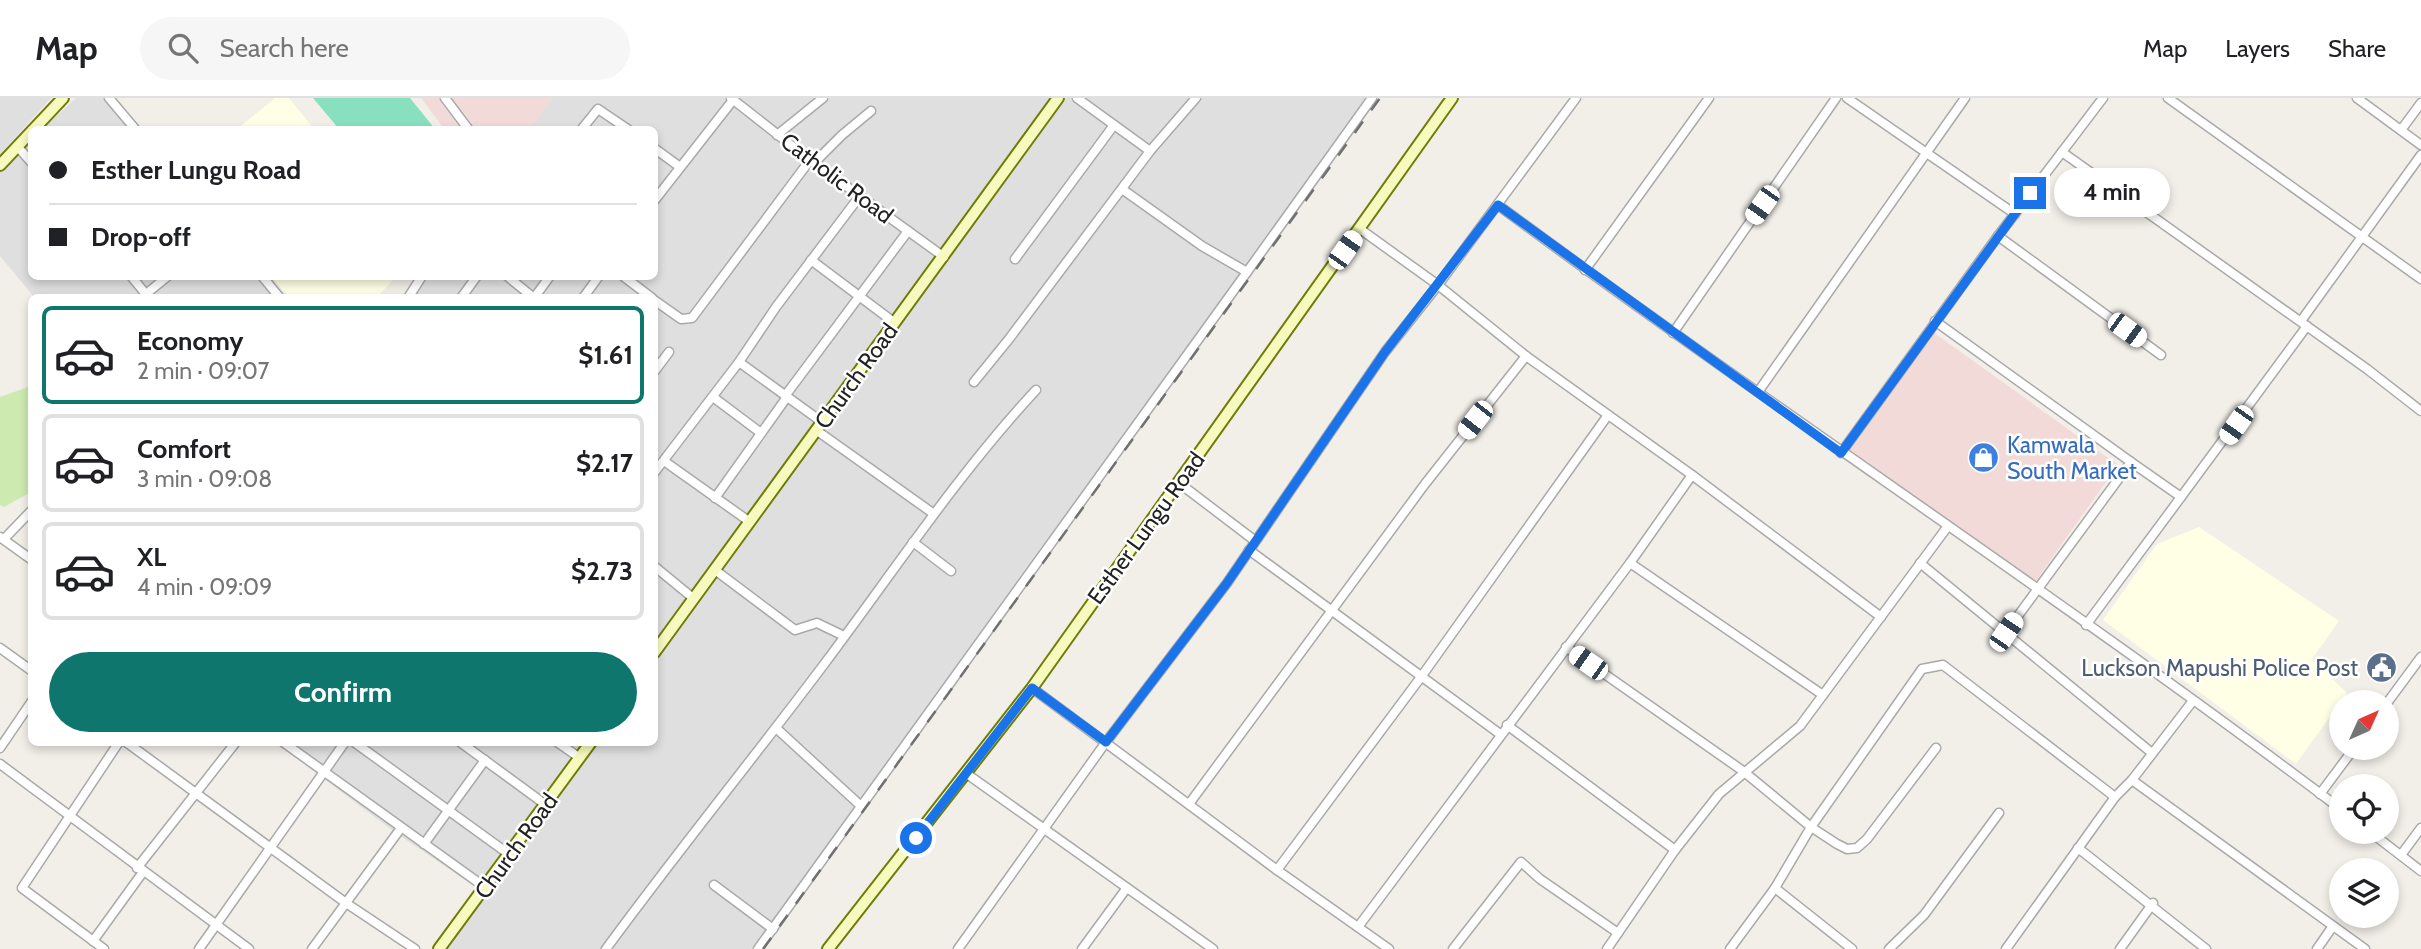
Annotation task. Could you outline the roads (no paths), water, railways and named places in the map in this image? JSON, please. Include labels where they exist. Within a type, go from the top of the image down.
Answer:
[{"type":"street","points":[[36,126],[64,98]]},
{"type":"street","points":[[109,98],[133,126]]},
{"type":"street","points":[[445,98],[466,126]]},
{"type":"street","name":"Church Road","points":[[658,644],[750,523],[1058,98]]},
{"type":"street","points":[[1077,98],[1150,152]]},
{"type":"street","points":[[974,382],[1004,347],[1150,152],[1196,98]]},
{"type":"street","points":[[758,949],[1372,98]]},
{"type":"street","name":"Esther Lungu Road","points":[[828,949],[1032,688],[1452,98]]},
{"type":"street","points":[[958,949],[1106,742],[1249,550],[1385,352],[1576,98]]},
{"type":"street","points":[[1585,270],[1709,98]]},
{"type":"street","points":[[1673,333],[1836,98]]},
{"type":"street","points":[[1847,98],[2015,214]]},
{"type":"street","points":[[1758,392],[1965,98]]},
{"type":"street","points":[[1841,453],[1935,321],[2103,98]]},
{"type":"street","points":[[2168,98],[2421,279]]},
{"type":"street","points":[[2357,98],[2421,145]]},
{"type":"street","points":[[658,196],[732,99]]},
{"type":"street","name":"Catholic Road","points":[[732,99],[859,197],[944,257]]},
{"type":"street","points":[[777,135],[819,99]]},
{"type":"street","points":[[2401,130],[2421,103]]},
{"type":"street","points":[[584,126],[598,109],[623,126]]},
{"type":"street","points":[[658,303],[681,319],[692,318],[812,161],[871,111]]},
{"type":"street","points":[[1015,259],[1114,125]]},
{"type":"street","points":[[0,165],[28,134]]},
{"type":"street","points":[[17,146],[28,158]]},
{"type":"street","points":[[658,151],[680,167]]},
{"type":"street","points":[[2062,152],[2304,324],[2421,411]]},
{"type":"street","points":[[2087,625],[2304,324],[2361,235],[2421,155]]},
{"type":"street","points":[[1122,189],[1202,246],[1247,272]]},
{"type":"street","points":[[658,468],[859,197]]},
{"type":"street","points":[[1498,205],[1585,270],[2036,588],[2329,801]]},
{"type":"street","points":[[1360,229],[1438,285],[1526,356],[1692,475],[1881,617]]},
{"type":"street","points":[[715,498],[908,232]]},
{"type":"street","points":[[1998,236],[2161,355]]},
{"type":"street","points":[[811,260],[895,323]]},
{"type":"street","points":[[134,280],[146,294]]},
{"type":"street","points":[[150,294],[164,280]]},
{"type":"street","points":[[265,280],[277,294]]},
{"type":"street","points":[[512,280],[529,294]]},
{"type":"street","points":[[628,280],[646,294]]},
{"type":"street","points":[[1935,321],[2181,497]]},
{"type":"street","points":[[658,367],[669,352]]},
{"type":"street","points":[[1189,804],[1425,484],[1526,356]]},
{"type":"street","points":[[738,362],[934,514]]},
{"type":"street","points":[[606,949],[674,855],[776,728],[1000,428],[1036,390]]},
{"type":"street","points":[[713,397],[761,433]]},
{"type":"street","points":[[1277,870],[1421,677],[1608,415]]},
{"type":"street","points":[[664,461],[750,523]]},
{"type":"street","points":[[2006,632],[2131,462]]},
{"type":"street","points":[[1358,927],[1692,475]]},
{"type":"street","points":[[1179,483],[1254,540]]},
{"type":"street","points":[[28,514],[2,538],[28,557]]},
{"type":"street","points":[[1607,949],[1675,850],[1719,794],[1743,771],[1772,752],[1800,726],[1948,526]]},
{"type":"street","points":[[913,542],[951,572]]},
{"type":"street","points":[[1249,550],[1500,734]]},
{"type":"street","points":[[1920,562],[2152,752]]},
{"type":"street","points":[[1629,563],[1823,695]]},
{"type":"street","points":[[658,569],[693,598]]},
{"type":"street","points":[[715,570],[795,630],[817,623],[844,636]]},
{"type":"street","points":[[1566,647],[1743,771],[1811,827],[1847,849],[1857,848],[1936,748]]},
{"type":"street","points":[[0,649],[28,668]]},
{"type":"street","points":[[2398,690],[2420,661]]},
{"type":"street","points":[[1730,949],[1775,888],[1811,827],[1912,678],[1922,668],[1935,664],[1943,665],[1957,674],[2115,797]]},
{"type":"street","points":[[1032,688],[1277,870],[1389,949]]},
{"type":"street","points":[[2006,949],[2115,797],[2132,780],[2192,702]]},
{"type":"street","points":[[0,748],[28,707]]},
{"type":"street","points":[[1507,725],[1675,850]]},
{"type":"street","points":[[776,728],[861,806]]},
{"type":"street","points":[[104,949],[22,888],[116,746]]},
{"type":"street","points":[[132,746],[346,903],[415,949]]},
{"type":"street","points":[[93,941],[196,791],[233,746]]},
{"type":"street","points":[[288,746],[486,888]]},
{"type":"street","points":[[199,949],[342,746]]},
{"type":"street","points":[[360,746],[510,855]]},
{"type":"street","points":[[466,746],[546,805]]},
{"type":"street","points":[[563,746],[580,758]]},
{"type":"street","name":"Church Road","points":[[442,948],[588,746]]},
{"type":"street","points":[[424,845],[485,760]]},
{"type":"street","points":[[2320,794],[2345,760]]},
{"type":"street","points":[[0,764],[249,949]]},
{"type":"street","points":[[967,774],[1213,949]]},
{"type":"street","points":[[2132,780],[2329,923]]},
{"type":"street","points":[[1889,949],[1924,915],[1999,813]]},
{"type":"street","points":[[312,949],[401,828]]},
{"type":"street","points":[[2401,855],[2421,828]]},
{"type":"street","points":[[2386,844],[2421,871]]},
{"type":"street","points":[[2078,848],[2206,949]]},
{"type":"street","points":[[1453,949],[1521,862],[1539,879],[1618,933]]},
{"type":"street","points":[[714,885],[773,929]]},
{"type":"street","points":[[1775,888],[1852,949]]},
{"type":"street","points":[[1082,949],[1126,889]]},
{"type":"street","points":[[2120,949],[2152,904]]},
{"type":"street","points":[[2317,949],[2332,928]]},
{"type":"street","points":[[2336,928],[2365,949]]},
{"type":"railway","points":[[763,949],[1380,98]]},
{"type":"place","name":"Kamwala South Market","points":[[1984,458]]},
{"type":"place","name":"Luckson Mapushi Police Post","points":[[2381,668]]}]
